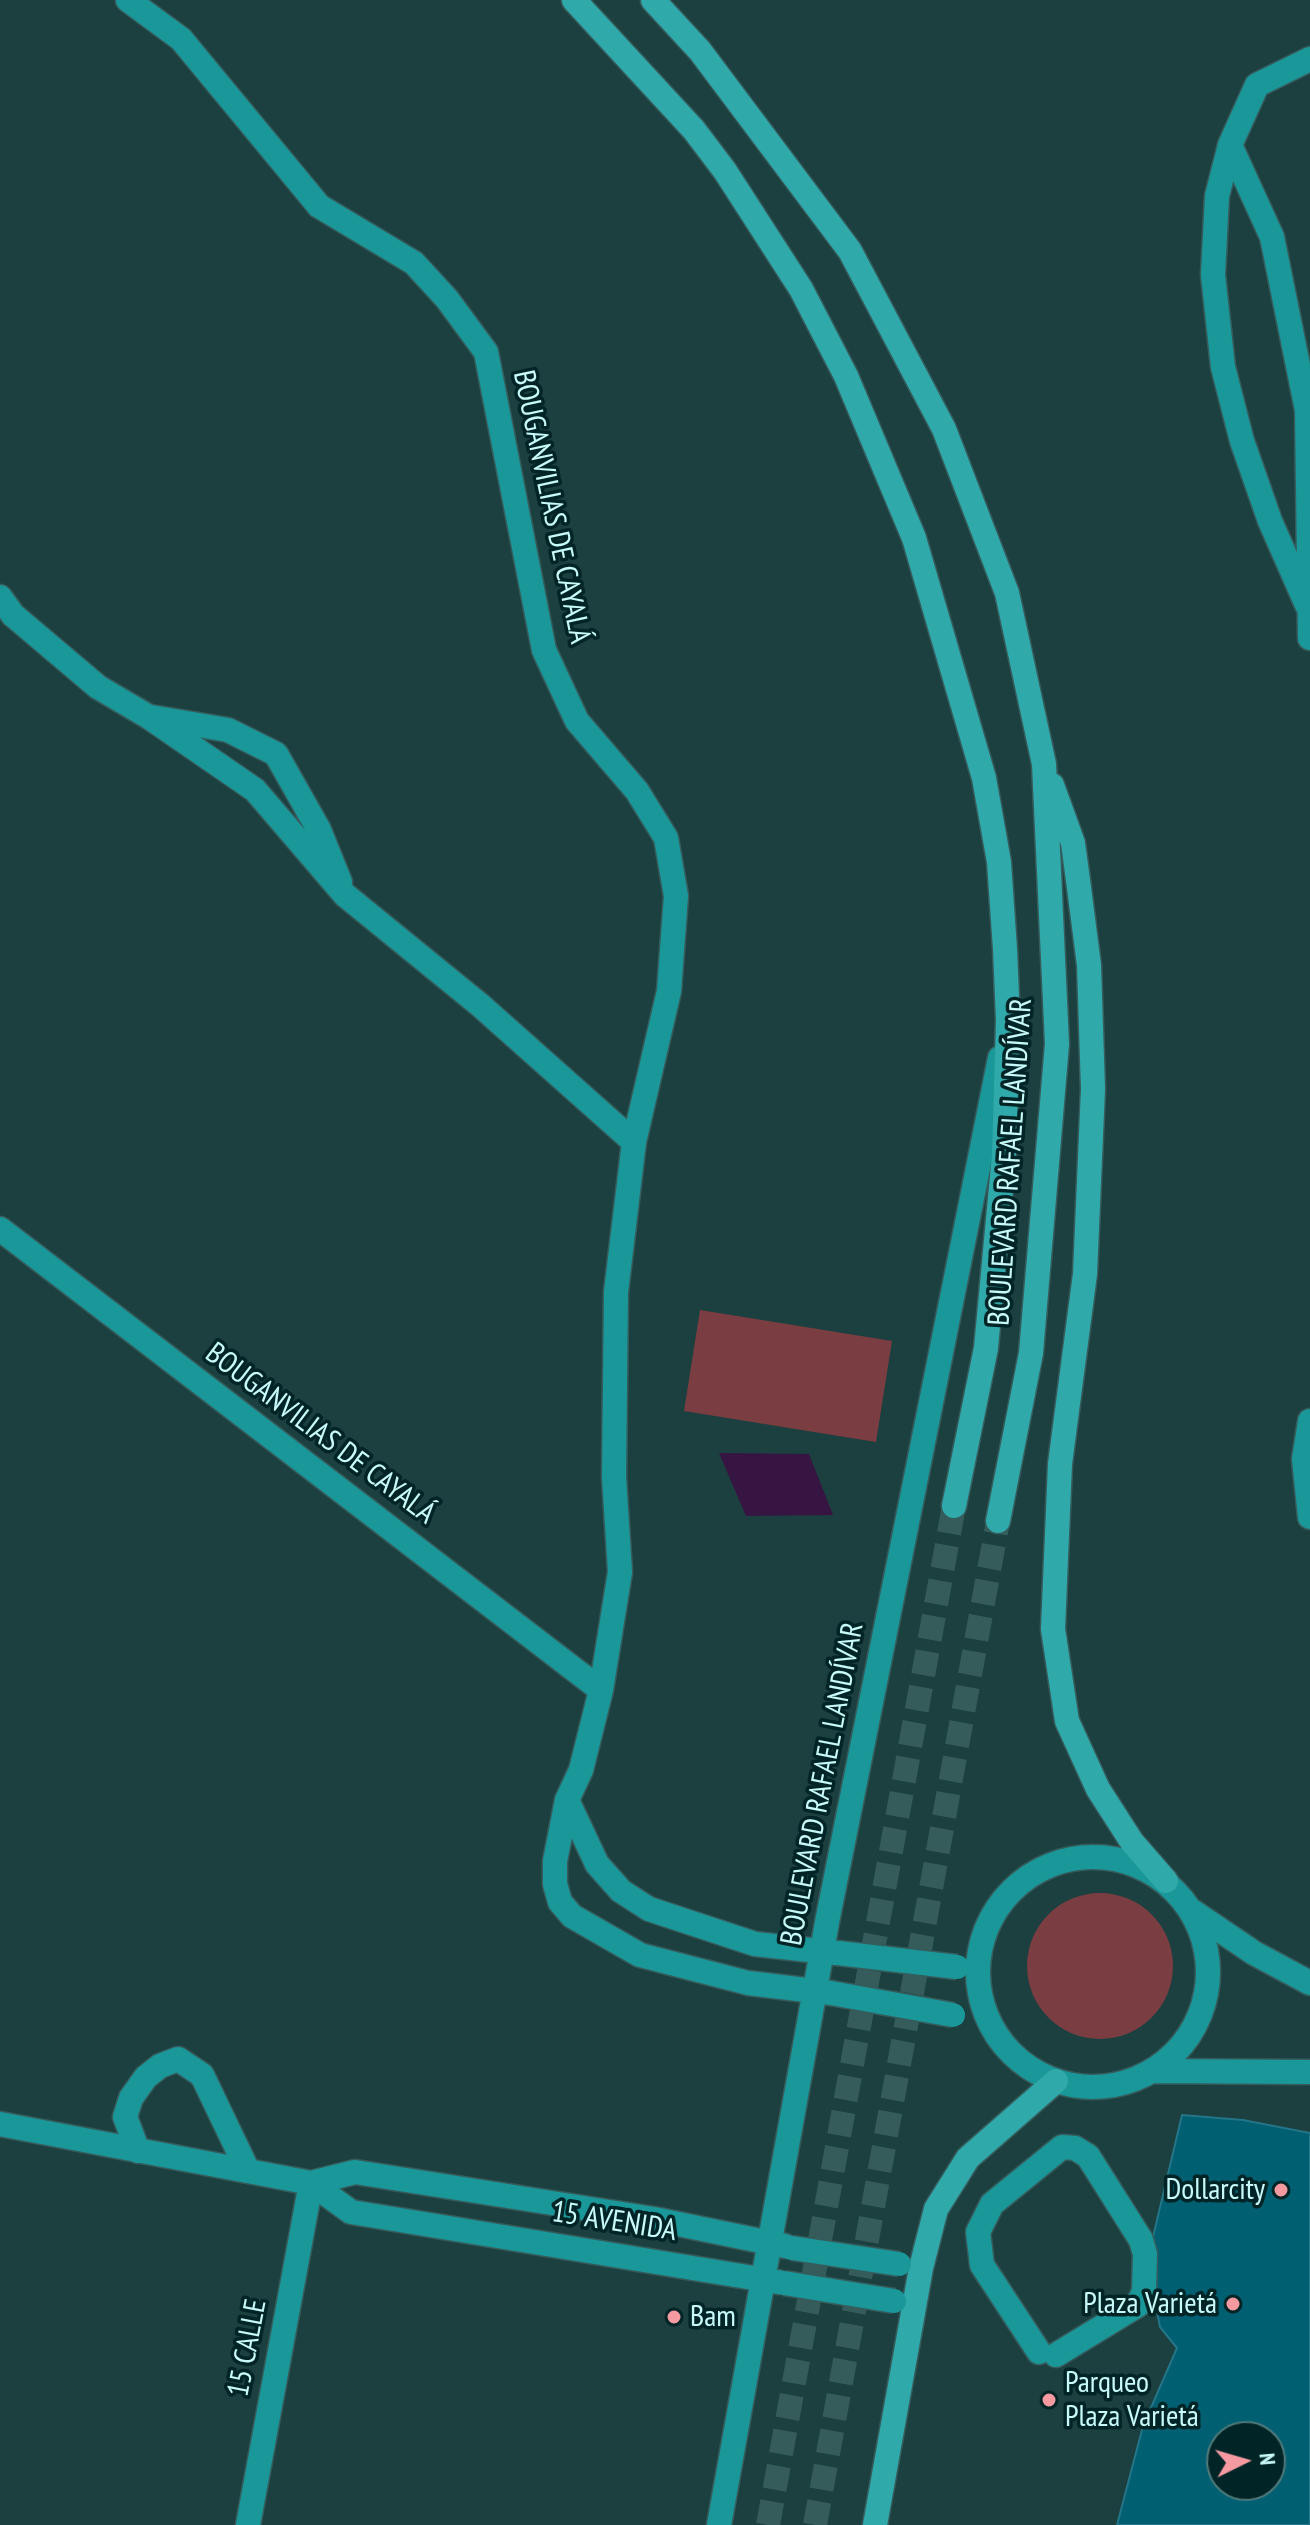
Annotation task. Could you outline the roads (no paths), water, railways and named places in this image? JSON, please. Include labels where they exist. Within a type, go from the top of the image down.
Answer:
[{"type":"main road","name":"BOULEVARD RAFAEL LANDÍVAR","points":[[574,0],[694,130],[725,171],[801,289],[885,463],[938,614],[984,778],[999,862],[1008,1020],[1004,1155],[986,1348],[954,1506]]},
{"type":"main road","name":"BOULEVARD RAFAEL LANDÍVAR","points":[[653,0],[700,51],[850,251],[944,429],[1007,593],[1044,764],[1057,1044],[1031,1353],[998,1521]]},
{"type":"main road","points":[[1044,764],[1073,843],[1089,965],[1093,1089],[1085,1274],[1060,1464],[1053,1629],[1067,1721],[1098,1789],[1132,1842],[1166,1881]]},
{"type":"main road","points":[[875,2525],[910,2266],[950,2182],[986,2138],[1056,2081]]},
{"type":"street","name":"BOUGANVILIAS DE CAYALÁ","points":[[128,0],[181,39],[319,206],[414,263],[447,299],[486,352],[544,650],[577,721],[637,791],[666,838],[676,896],[669,991],[634,1142],[616,1292],[614,1477],[620,1572],[601,1690],[581,1770],[567,1800],[555,1861],[555,1884],[560,1902],[572,1916],[593,1931],[640,1955],[736,1981],[823,1992],[953,2015],[985,2013]]},
{"type":"street","points":[[1307,605],[1251,468],[1223,367],[1213,275],[1217,196],[1230,145],[1257,85],[1310,59]]},
{"type":"street","points":[[1230,145],[1272,237],[1307,410],[1307,605],[1310,638]]},
{"type":"street","points":[[0,597],[13,615],[98,687],[149,717],[255,790],[345,895],[480,1005],[634,1142]]},
{"type":"street","points":[[149,717],[228,730],[276,754],[319,830],[345,895]]},
{"type":"street","name":"BOULEVARD RAFAEL LANDÍVAR","points":[[719,2525],[782,2245],[830,1951],[1008,1020]]},
{"type":"street","name":"BOUGANVILIAS DE CAYALÁ","points":[[0,1229],[601,1690]]},
{"type":"street","points":[[1310,1421],[1304,1459],[1310,1517]]},
{"type":"street","points":[[567,1800],[597,1864],[621,1891],[649,1909],[755,1944],[968,1966]]},
{"type":"street","points":[[1310,1983],[1254,1953],[1192,1911],[1166,1881],[1136,1864],[1104,1856],[1069,1858],[1038,1870],[1011,1891],[991,1919],[968,1966],[985,2013],[1002,2042],[1026,2066],[1056,2081],[1089,2087],[1111,2085],[1153,2071],[1310,2072]]},
{"type":"street","points":[[1153,2071],[1180,2047],[1200,2016],[1208,1981],[1205,1945],[1192,1911]]},
{"type":"street","points":[[138,2151],[125,2117],[131,2098],[146,2077],[160,2066],[178,2059],[202,2075],[248,2171]]},
{"type":"street","name":"15 AVENIDA","points":[[0,2124],[311,2183],[355,2172],[654,2219],[782,2245],[910,2266]]},
{"type":"street","points":[[1062,2147],[1075,2148],[1088,2156],[1141,2240],[1145,2254],[1144,2291],[1138,2305],[1048,2353],[982,2265],[978,2232],[992,2204],[1062,2147]]},
{"type":"street","name":"15 AVENIDA","points":[[311,2183],[351,2212],[905,2302]]},
{"type":"street","name":"15 CALLE","points":[[248,2525],[311,2183]]},
{"type":"tunnel","points":[[768,2525],[954,1506]]},
{"type":"tunnel","points":[[815,2525],[998,1521]]},
{"type":"place","name":"Dollarcity","points":[[1281,2190]]},
{"type":"place","name":"Plaza Varietá","points":[[1233,2304]]},
{"type":"place","name":"Bam","points":[[674,2317]]},
{"type":"place","name":"Parqueo Plaza Varietá","points":[[1049,2400]]}]
